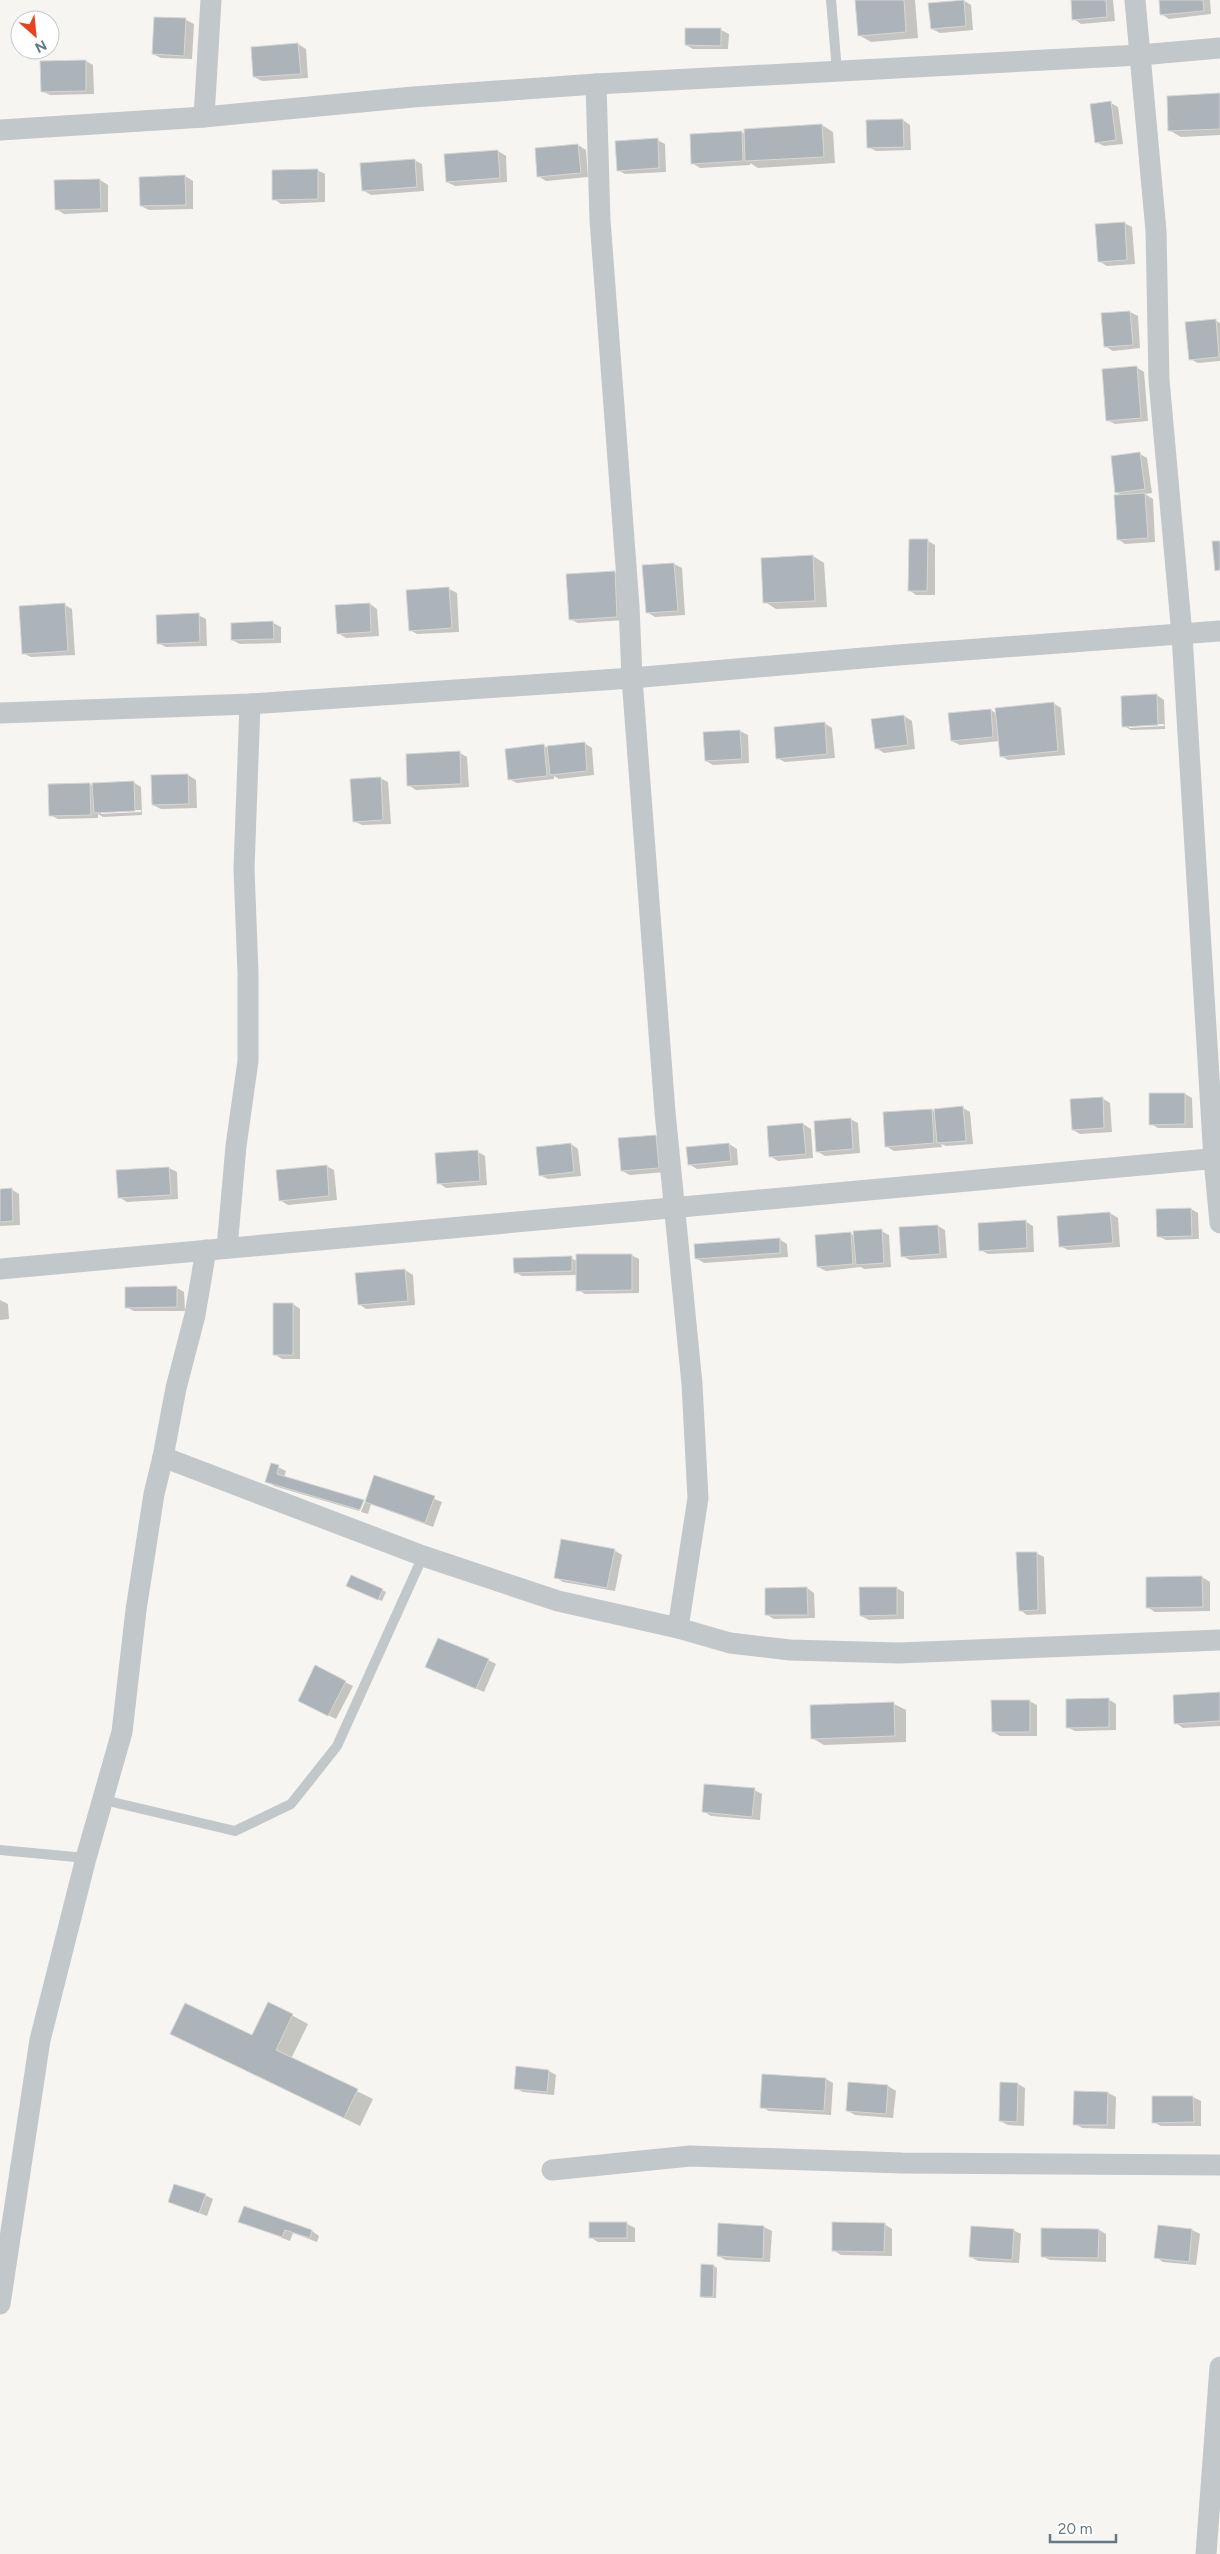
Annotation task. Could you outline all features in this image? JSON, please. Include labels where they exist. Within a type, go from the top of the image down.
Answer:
[{"type":"street","points":[[204,117],[211,0]]},
{"type":"street","points":[[1135,0],[1156,232],[1159,380],[1182,635],[1220,1223]]},
{"type":"street","points":[[0,130],[204,117],[413,97],[596,84],[1140,55],[1220,48]]},
{"type":"street","points":[[596,84],[600,220],[628,596],[632,678],[665,1112],[692,1384],[698,1498],[678,1628]]},
{"type":"street","points":[[0,713],[250,704],[632,678],[898,655],[1220,631]]},
{"type":"street","points":[[0,2304],[40,2040],[86,1858],[122,1732],[151,1514],[176,1388],[195,1315],[216,1249],[236,1146],[248,1061],[248,973],[244,869],[250,704]]},
{"type":"street","points":[[0,1269],[1217,1158]]},
{"type":"street","points":[[163,1457],[423,1556],[558,1600],[678,1628],[730,1643],[790,1650],[899,1653],[1220,1640]]},
{"type":"street","points":[[552,2170],[690,2156],[902,2163],[1220,2165]]},
{"type":"street","points":[[1206,2554],[1220,2367]]},
{"type":"lane","points":[[831,0],[837,71]]},
{"type":"lane","points":[[104,1800],[235,1831],[291,1804],[337,1746],[423,1556]]},
{"type":"lane","points":[[0,1850],[86,1858]]},
{"type":"building","points":[[855,0],[904,0],[906,32],[858,36]]},
{"type":"building","points":[[964,0],[966,26],[931,29],[928,3]]},
{"type":"building","points":[[1071,0],[1106,0],[1107,17],[1072,20]]},
{"type":"building","points":[[1159,0],[1203,0],[1204,11],[1160,15]]},
{"type":"building","points":[[154,17],[186,18],[184,56],[152,54]]},
{"type":"building","points":[[685,28],[721,28],[721,46],[685,45]]},
{"type":"building","points":[[298,43],[301,74],[253,77],[251,47]]},
{"type":"building","points":[[86,60],[86,91],[41,92],[40,61]]},
{"type":"building","points":[[1220,93],[1220,129],[1168,131],[1167,96]]},
{"type":"building","points":[[1111,101],[1116,140],[1095,143],[1090,104]]},
{"type":"building","points":[[903,119],[904,147],[867,148],[866,120]]},
{"type":"building","points":[[822,124],[824,157],[745,161],[744,129]]},
{"type":"building","points":[[742,131],[743,161],[691,164],[690,134]]},
{"type":"building","points":[[658,138],[659,168],[617,171],[615,141]]},
{"type":"building","points":[[578,144],[581,173],[537,177],[535,148]]},
{"type":"building","points":[[498,150],[500,178],[446,182],[444,154]]},
{"type":"building","points":[[415,159],[417,187],[362,191],[360,163]]},
{"type":"building","points":[[318,169],[318,199],[272,200],[272,170]]},
{"type":"building","points":[[185,175],[186,205],[140,206],[139,177]]},
{"type":"building","points":[[100,179],[101,209],[55,210],[54,180]]},
{"type":"building","points":[[1125,222],[1127,260],[1098,262],[1095,224]]},
{"type":"building","points":[[1130,311],[1133,345],[1104,347],[1101,313]]},
{"type":"building","points":[[1216,319],[1219,357],[1189,360],[1185,322]]},
{"type":"building","points":[[1137,366],[1141,418],[1106,421],[1102,369]]},
{"type":"building","points":[[1140,452],[1145,489],[1115,493],[1111,456]]},
{"type":"building","points":[[1145,493],[1148,538],[1117,540],[1114,495]]},
{"type":"building","points":[[909,539],[928,539],[927,591],[908,591]]},
{"type":"building","points":[[1212,541],[1220,541],[1220,570],[1215,571]]},
{"type":"building","points":[[813,555],[815,601],[763,603],[761,558]]},
{"type":"building","points":[[674,563],[678,611],[646,613],[642,565]]},
{"type":"building","points":[[615,571],[617,617],[569,620],[566,574]]},
{"type":"building","points":[[449,587],[452,628],[409,631],[406,590]]},
{"type":"building","points":[[65,603],[68,651],[22,654],[19,606]]},
{"type":"building","points":[[370,603],[371,632],[337,634],[335,605]]},
{"type":"building","points":[[199,613],[200,642],[157,644],[156,615]]},
{"type":"building","points":[[273,621],[274,639],[231,640],[231,623]]},
{"type":"building","points":[[1157,694],[1158,725],[1122,727],[1121,696]]},
{"type":"building","points":[[1054,702],[1058,751],[1000,757],[995,708]]},
{"type":"building","points":[[991,709],[993,737],[951,741],[948,713]]},
{"type":"building","points":[[904,715],[908,745],[875,749],[871,719]]},
{"type":"building","points":[[825,722],[827,754],[776,759],[774,727]]},
{"type":"building","points":[[740,730],[742,759],[705,761],[703,732]]},
{"type":"building","points":[[585,742],[587,771],[550,775],[547,746]]},
{"type":"building","points":[[544,744],[547,776],[508,780],[505,749]]},
{"type":"building","points":[[460,751],[461,784],[407,786],[406,754]]},
{"type":"building","points":[[188,774],[189,804],[152,805],[151,775]]},
{"type":"building","points":[[381,777],[383,820],[353,822],[350,779]]},
{"type":"building","points":[[134,781],[135,811],[94,813],[92,783]]},
{"type":"building","points":[[90,783],[91,815],[49,816],[48,784]]},
{"type":"building","points":[[1149,1093],[1185,1093],[1185,1124],[1149,1125]]},
{"type":"building","points":[[1103,1097],[1104,1128],[1072,1130],[1070,1099]]},
{"type":"building","points":[[963,1106],[966,1141],[937,1143],[934,1109]]},
{"type":"building","points":[[932,1109],[934,1143],[885,1147],[883,1112]]},
{"type":"building","points":[[851,1118],[853,1149],[816,1152],[814,1121]]},
{"type":"building","points":[[803,1123],[806,1154],[769,1157],[767,1126]]},
{"type":"building","points":[[656,1135],[659,1168],[621,1171],[618,1138]]},
{"type":"building","points":[[571,1143],[574,1172],[539,1176],[536,1147]]},
{"type":"building","points":[[729,1143],[731,1161],[688,1165],[686,1147]]},
{"type":"building","points":[[478,1150],[480,1181],[437,1184],[435,1153]]},
{"type":"building","points":[[327,1165],[329,1196],[279,1201],[276,1170]]},
{"type":"building","points":[[169,1167],[171,1195],[118,1198],[116,1170]]},
{"type":"building","points":[[12,1188],[13,1221],[0,1222],[0,1189]]},
{"type":"building","points":[[1191,1208],[1192,1236],[1157,1237],[1156,1209]]},
{"type":"building","points":[[1110,1212],[1113,1243],[1059,1247],[1057,1216]]},
{"type":"building","points":[[1026,1220],[1027,1248],[979,1251],[978,1223]]},
{"type":"building","points":[[938,1225],[940,1254],[901,1257],[899,1227]]},
{"type":"building","points":[[882,1229],[884,1263],[856,1265],[853,1231]]},
{"type":"building","points":[[851,1232],[853,1264],[817,1267],[815,1235]]},
{"type":"building","points":[[780,1238],[780,1253],[695,1259],[694,1244]]},
{"type":"building","points":[[576,1254],[632,1254],[632,1290],[576,1291]]},
{"type":"building","points":[[572,1256],[572,1271],[514,1273],[513,1258]]},
{"type":"building","points":[[405,1269],[408,1301],[358,1305],[355,1273]]},
{"type":"building","points":[[177,1286],[177,1307],[125,1308],[125,1287]]},
{"type":"building","points":[[273,1303],[293,1303],[293,1355],[273,1355]]},
{"type":"building","points":[[271,1463],[279,1465],[277,1474],[364,1500],[360,1510],[265,1482]]},
{"type":"building","points":[[374,1475],[435,1496],[425,1523],[365,1502]]},
{"type":"building","points":[[561,1539],[615,1549],[607,1588],[554,1578]]},
{"type":"building","points":[[1016,1552],[1037,1552],[1038,1610],[1019,1611]]},
{"type":"building","points":[[351,1575],[383,1589],[378,1600],[346,1586]]},
{"type":"building","points":[[1202,1576],[1203,1607],[1146,1608],[1146,1577]]},
{"type":"building","points":[[807,1587],[808,1615],[765,1615],[765,1588]]},
{"type":"building","points":[[859,1587],[897,1587],[897,1615],[860,1616]]},
{"type":"building","points":[[438,1638],[489,1659],[476,1689],[425,1667]]},
{"type":"building","points":[[315,1665],[346,1681],[328,1716],[298,1701]]},
{"type":"building","points":[[1220,1692],[1220,1721],[1174,1724],[1173,1695]]},
{"type":"building","points":[[1109,1698],[1109,1727],[1066,1728],[1066,1699]]},
{"type":"building","points":[[991,1700],[1030,1700],[1030,1732],[992,1732]]},
{"type":"building","points":[[894,1702],[895,1736],[811,1739],[810,1705]]},
{"type":"building","points":[[704,1784],[755,1788],[752,1817],[702,1812]]},
{"type":"building","points":[[268,2002],[293,2014],[276,2050],[358,2089],[344,2118],[170,2034],[185,2003],[252,2035]]},
{"type":"building","points":[[516,2066],[549,2070],[547,2092],[514,2089]]},
{"type":"building","points":[[762,2074],[826,2078],[824,2111],[760,2108]]},
{"type":"building","points":[[848,2082],[888,2085],[886,2114],[846,2111]]},
{"type":"building","points":[[1000,2082],[1018,2083],[1017,2122],[999,2121]]},
{"type":"building","points":[[1074,2091],[1108,2092],[1107,2125],[1073,2125]]},
{"type":"building","points":[[1152,2096],[1193,2096],[1194,2122],[1152,2123]]},
{"type":"building","points":[[174,2184],[206,2194],[199,2213],[168,2202]]},
{"type":"building","points":[[244,2206],[312,2230],[310,2238],[285,2230],[282,2237],[238,2222]]},
{"type":"building","points":[[589,2222],[627,2222],[627,2238],[589,2238]]},
{"type":"building","points":[[832,2222],[885,2223],[884,2252],[832,2251]]},
{"type":"building","points":[[718,2223],[764,2226],[763,2259],[717,2256]]},
{"type":"building","points":[[1158,2225],[1192,2229],[1189,2262],[1154,2258]]},
{"type":"building","points":[[971,2226],[1014,2229],[1012,2260],[969,2257]]},
{"type":"building","points":[[1041,2228],[1099,2229],[1098,2258],[1041,2257]]},
{"type":"building","points":[[701,2264],[714,2265],[713,2297],[700,2297]]}]
